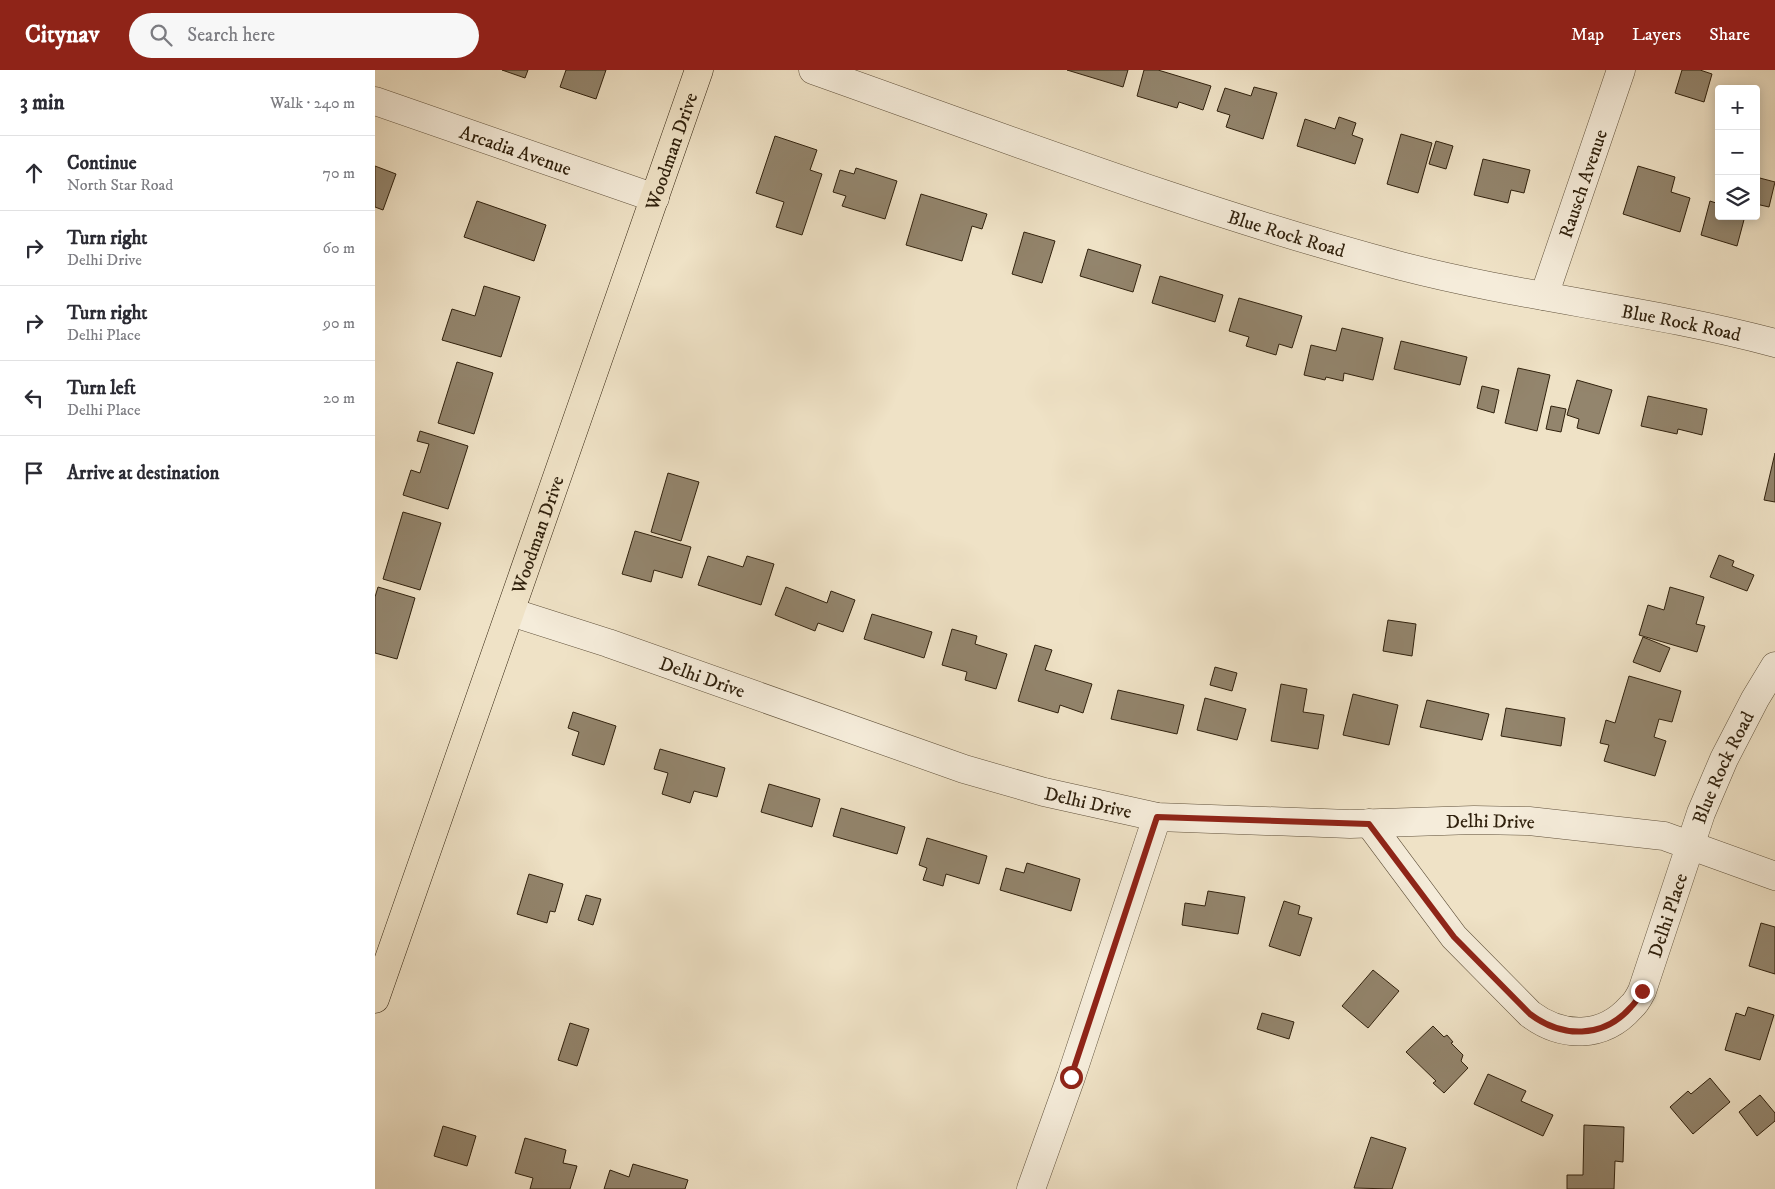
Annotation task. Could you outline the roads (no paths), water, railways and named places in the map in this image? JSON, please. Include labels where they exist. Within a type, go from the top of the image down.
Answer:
[{"type":"main road","name":"Woodman Drive","points":[[375,999],[699,70]]},
{"type":"street","name":"Blue Rock Road","points":[[813,70],[1131,183],[1257,224],[1401,266],[1493,287],[1729,331],[1775,343]]},
{"type":"street","name":"Rausch Avenue","points":[[1544,296],[1621,70]]},
{"type":"street","name":"Arcadia Avenue","points":[[375,101],[655,198]]},
{"type":"street","name":"Delhi Drive","points":[[511,612],[608,643],[964,769],[1044,792],[1157,817],[1369,824],[1474,820],[1529,821],[1664,836],[1691,844],[1775,876]]},
{"type":"street","name":"Blue Rock Road","points":[[1691,844],[1701,813],[1724,759],[1755,699],[1775,666]]},
{"type":"street","points":[[1031,1189],[1071,1077],[1157,817]]},
{"type":"street","name":"Delhi Place","points":[[1369,824],[1454,937],[1530,1014],[1540,1022],[1564,1031],[1582,1032],[1601,1028],[1618,1020],[1632,1007],[1642,991],[1691,844]]}]
